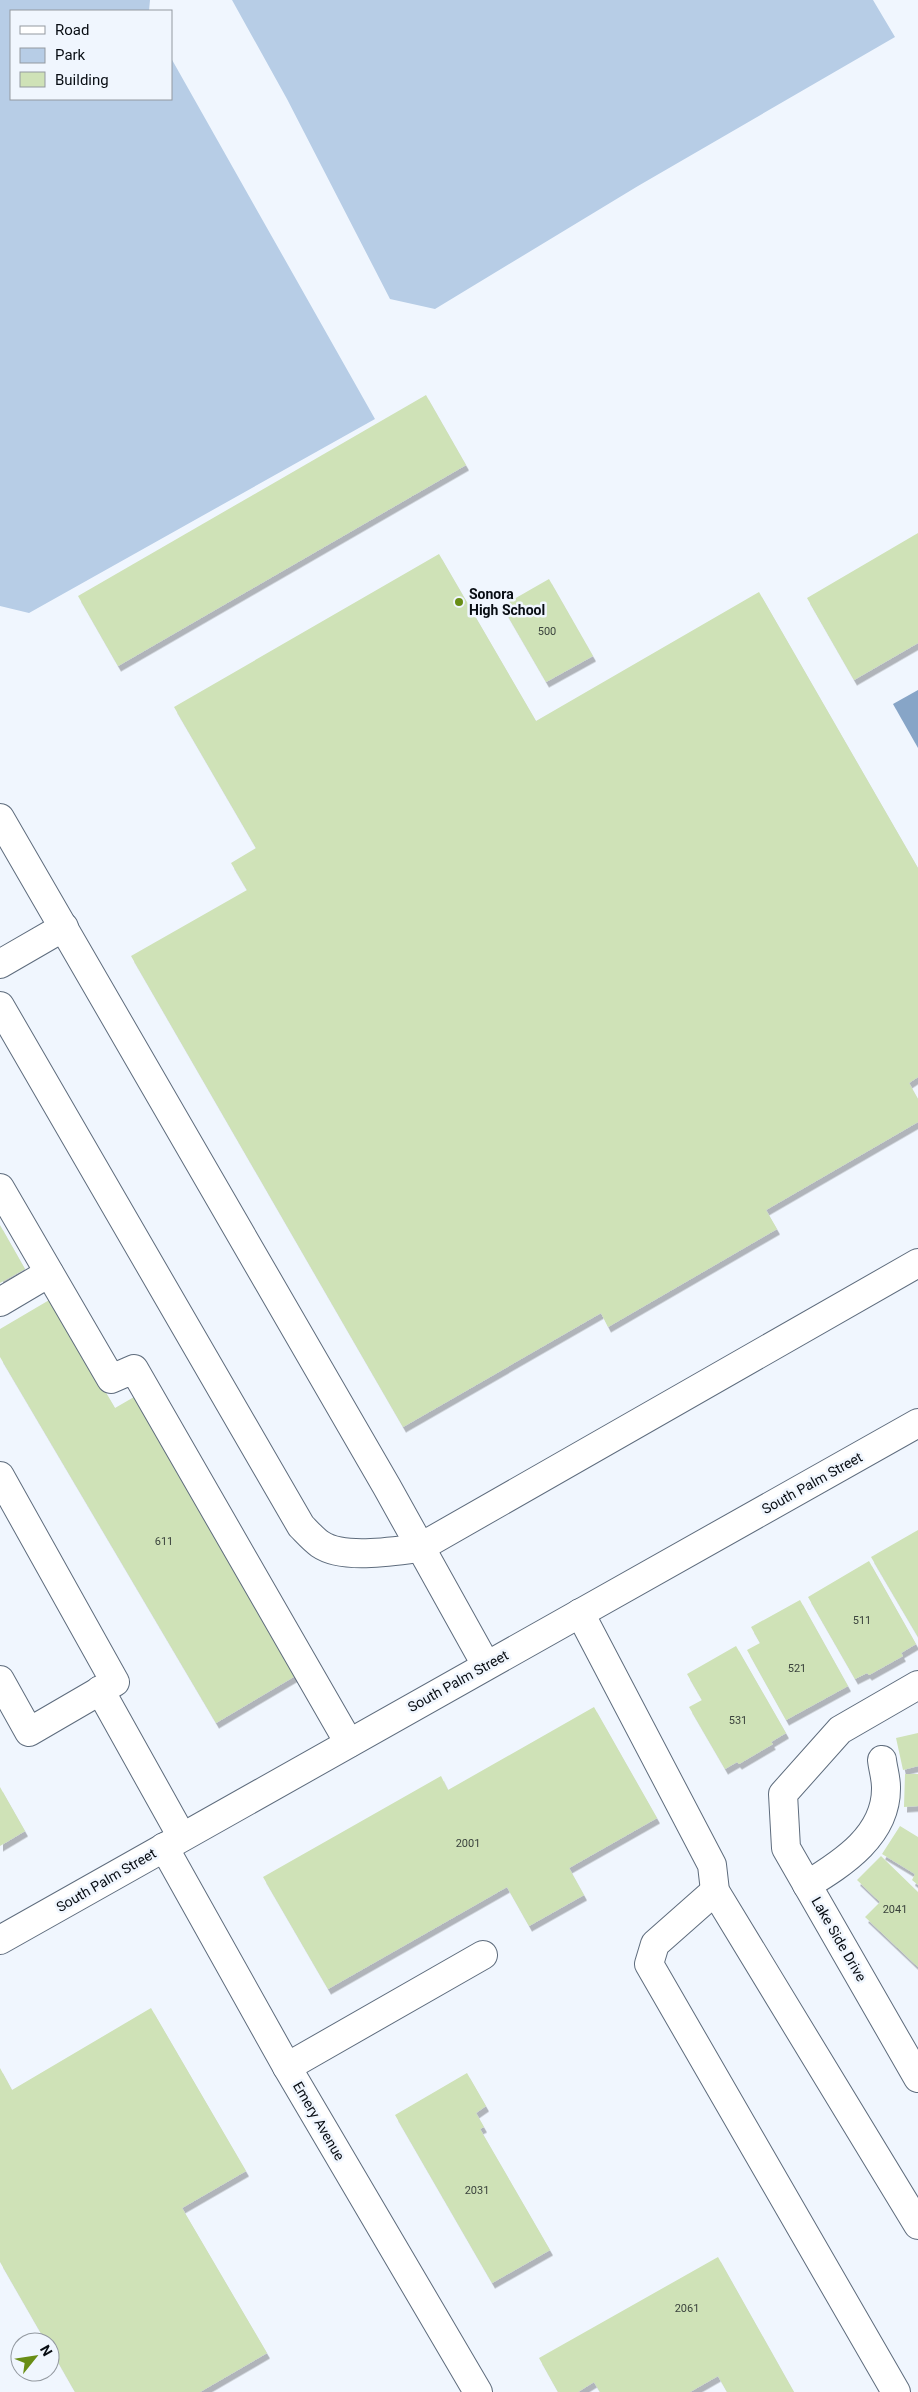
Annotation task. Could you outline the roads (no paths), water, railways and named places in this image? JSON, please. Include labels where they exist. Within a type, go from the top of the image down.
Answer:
[{"type":"street","points":[[0,818],[382,1478],[419,1548],[486,1665]]},
{"type":"street","points":[[0,964],[64,928]]},
{"type":"street","points":[[0,1006],[301,1526],[321,1545],[341,1552],[379,1552],[419,1548],[918,1263]]},
{"type":"street","points":[[0,1188],[111,1379],[134,1369],[349,1743]]},
{"type":"street","points":[[0,1302],[50,1273]]},
{"type":"street","name":"South Palm Street","points":[[0,1940],[486,1665],[916,1429]]},
{"type":"street","points":[[0,1476],[115,1682],[29,1732],[0,1680]]},
{"type":"street","points":[[580,1613],[712,1865],[716,1891],[918,2226]]},
{"type":"street","name":"Lake Side Drive","points":[[918,1685],[840,1730],[783,1794],[786,1848],[918,2078]]},
{"type":"street","name":"Emery Avenue","points":[[100,1690],[173,1842],[287,2067],[469,2389]]},
{"type":"street","points":[[807,1884],[840,1865],[865,1842],[879,1820],[886,1788],[882,1760]]},
{"type":"street","points":[[716,1891],[655,1944],[649,1964],[896,2392]]},
{"type":"street","points":[[287,2067],[483,1955]]},
{"type":"place","name":"Sonora High School","points":[[459,602]]}]
